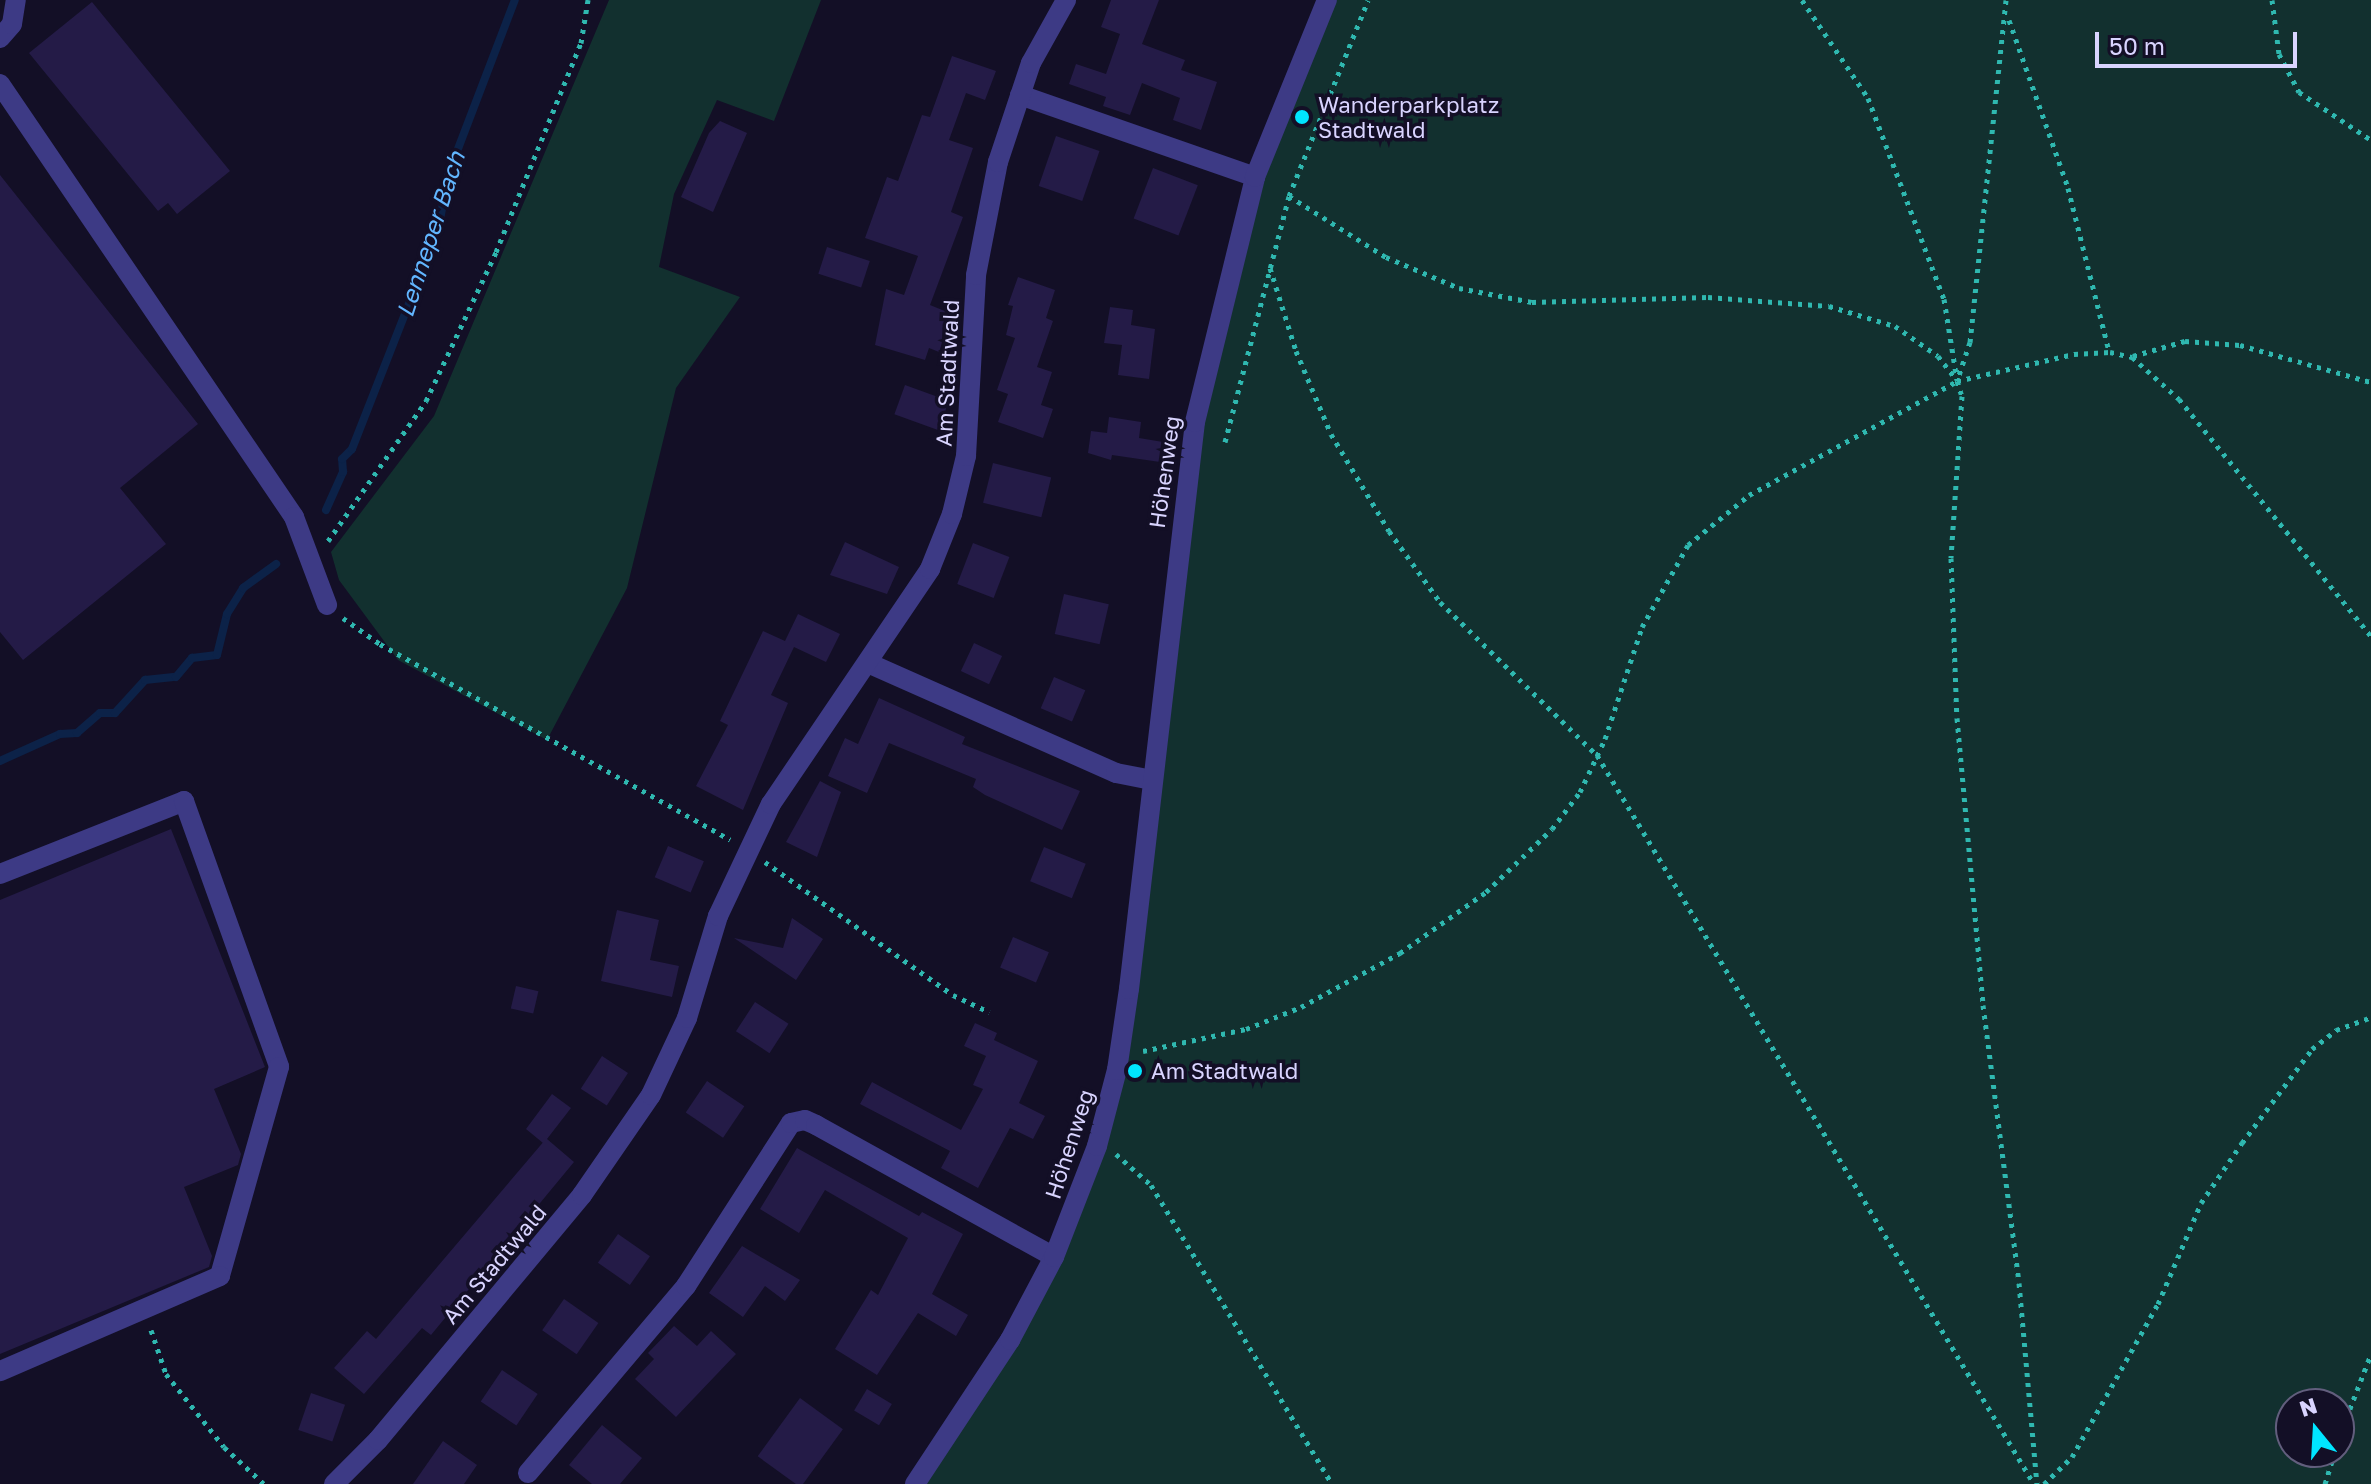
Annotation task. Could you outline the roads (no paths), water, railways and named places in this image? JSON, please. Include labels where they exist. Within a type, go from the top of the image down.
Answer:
[{"type":"street","points":[[0,38],[12,24],[16,0]]},
{"type":"street","name":"Am Stadtwald","points":[[334,1484],[378,1440],[582,1195],[651,1095],[687,1018],[718,916],[747,850],[791,768],[923,582],[960,485],[972,423],[976,275],[998,162],[1046,31],[1066,0]]},
{"type":"street","name":"Höhenweg","points":[[915,1484],[987,1380],[1054,1257],[1097,1146],[1119,1053],[1195,422],[1255,177],[1327,0]]},
{"type":"street","points":[[0,84],[192,361],[294,517],[327,605]]},
{"type":"street","points":[[1020,95],[1255,177]]},
{"type":"street","points":[[868,663],[1116,773],[1151,780]]},
{"type":"street","points":[[0,874],[184,801],[278,1056],[279,1073],[220,1276],[0,1371]]},
{"type":"street","points":[[528,1473],[686,1286],[791,1123],[805,1120],[816,1125],[1054,1257]]},
{"type":"waterway","name":"Lenneper Bach","points":[[326,510],[343,472],[342,459],[352,449],[423,268],[422,253],[440,220],[448,175],[515,0]]},
{"type":"waterway","name":"Lenneper Bach","points":[[0,761],[60,734],[77,733],[100,713],[115,713],[145,680],[176,677],[192,658],[217,655],[227,614],[243,588],[276,564]]},
{"type":"place","name":"Wanderparkplatz Stadtwald","points":[[1302,117]]},
{"type":"place","name":"Am Stadtwald","points":[[1135,1071]]}]
